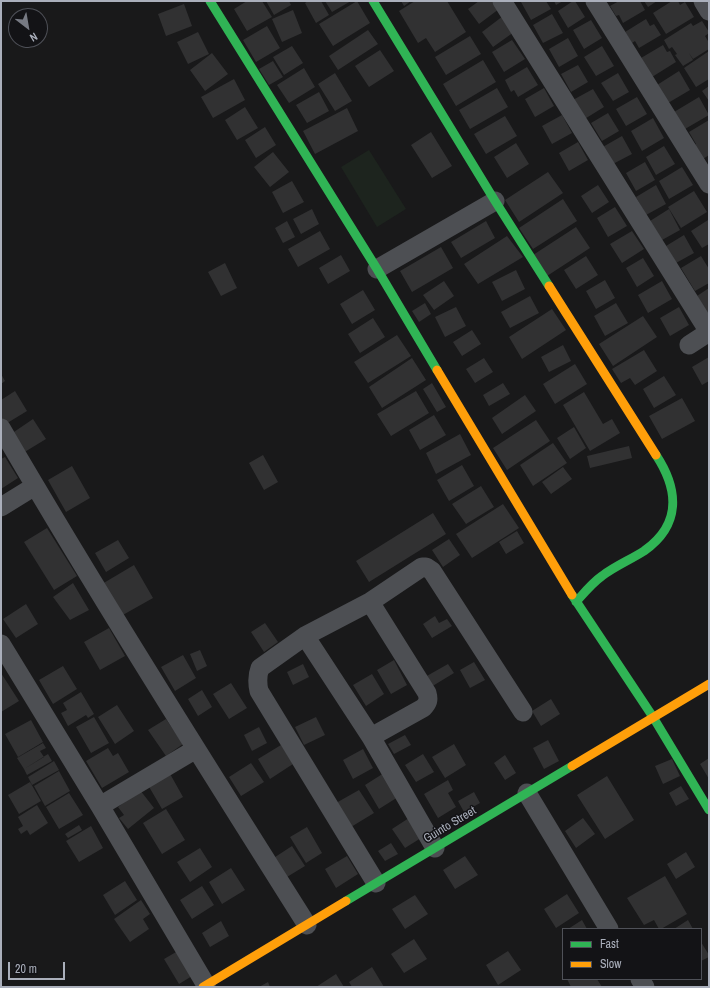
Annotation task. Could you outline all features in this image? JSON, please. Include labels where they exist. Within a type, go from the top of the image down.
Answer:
[{"type":"street","points":[[210,1],[377,269],[576,602],[653,717],[709,810]]},
{"type":"street","points":[[373,1],[495,201],[660,461],[671,489],[672,518],[666,531],[660,538],[633,557],[603,575],[576,602]]},
{"type":"street","points":[[502,1],[709,332],[689,345]]},
{"type":"street","points":[[595,1],[709,184]]},
{"type":"street","points":[[703,1],[709,11]]},
{"type":"street","points":[[377,269],[495,201]]},
{"type":"street","points":[[1,428],[196,749],[307,925]]},
{"type":"street","points":[[1,507],[35,486]]},
{"type":"street","points":[[376,883],[259,691],[257,682],[260,668],[305,636],[370,602],[422,567],[426,567],[432,571],[523,712]]},
{"type":"street","points":[[370,602],[427,693],[428,699],[428,702],[423,708],[371,737]]},
{"type":"street","points":[[305,636],[371,737],[435,848]]},
{"type":"street","points":[[1,644],[100,806],[205,986]]},
{"type":"street","name":"Guinto Street","points":[[205,986],[709,684]]},
{"type":"street","points":[[100,806],[196,749]]},
{"type":"street","points":[[527,793],[608,928]]},
{"type":"shaded area","points":[[369,150],[406,209],[377,227],[341,167]]},
{"type":"building","points":[[247,1],[262,1],[272,17],[247,31],[234,9]]},
{"type":"building","points":[[266,1],[289,1],[291,5],[274,15]]},
{"type":"building","points":[[308,1],[321,1],[329,15],[316,23],[305,3]]},
{"type":"building","points":[[325,1],[351,1],[332,12]]},
{"type":"building","points":[[357,1],[370,23],[333,46],[319,24]]},
{"type":"building","points":[[401,1],[411,1],[404,6]]},
{"type":"building","points":[[415,1],[447,1],[466,32],[435,52],[426,38],[418,43],[399,11]]},
{"type":"building","points":[[479,1],[494,1],[499,9],[479,24],[468,9]]},
{"type":"building","points":[[546,1],[551,9],[531,20],[521,2]]},
{"type":"building","points":[[554,1],[563,1],[556,5]]},
{"type":"building","points":[[575,1],[585,17],[568,28],[558,11]]},
{"type":"building","points":[[619,1],[640,1],[645,10],[623,23],[619,15],[616,16],[610,6]]},
{"type":"building","points":[[644,1],[657,1],[648,7]]},
{"type":"building","points":[[672,1],[678,1],[680,5],[685,2],[694,17],[666,34],[653,13]]},
{"type":"building","points":[[184,4],[192,26],[166,36],[158,14]]},
{"type":"building","points":[[293,10],[302,33],[282,42],[272,19]]},
{"type":"building","points":[[552,14],[563,33],[543,43],[533,25]]},
{"type":"building","points":[[503,16],[514,32],[493,47],[482,32]]},
{"type":"building","points":[[646,19],[650,26],[654,24],[661,35],[639,48],[635,41],[632,43],[625,32]]},
{"type":"building","points":[[591,20],[602,38],[584,49],[573,30]]},
{"type":"building","points":[[702,21],[709,32],[705,36],[709,41],[709,49],[693,59],[689,53],[693,60],[683,66],[675,55],[677,54],[672,47],[669,49],[664,40],[691,23],[693,26]]},
{"type":"building","points":[[267,26],[280,48],[256,62],[243,40]]},
{"type":"building","points":[[368,30],[378,44],[338,70],[329,56]]},
{"type":"building","points":[[198,32],[209,54],[188,64],[177,42]]},
{"type":"building","points":[[470,36],[481,54],[446,75],[435,57]]},
{"type":"building","points":[[568,38],[578,56],[559,67],[549,49]]},
{"type":"building","points":[[512,40],[525,59],[504,72],[492,52]]},
{"type":"building","points":[[663,45],[667,52],[670,51],[676,62],[652,77],[641,58]]},
{"type":"building","points":[[292,46],[303,63],[284,75],[273,57]]},
{"type":"building","points":[[602,46],[614,66],[596,76],[584,57]]},
{"type":"building","points":[[380,50],[394,71],[369,87],[355,66]]},
{"type":"building","points":[[709,51],[709,79],[696,87],[684,68]]},
{"type":"building","points":[[212,53],[228,74],[205,91],[190,70]]},
{"type":"building","points":[[483,60],[496,82],[456,106],[443,84]]},
{"type":"building","points":[[273,61],[283,77],[269,85],[259,69]]},
{"type":"building","points":[[578,65],[588,82],[571,92],[561,74]]},
{"type":"building","points":[[527,67],[538,85],[518,97],[514,90],[511,92],[505,80]]},
{"type":"building","points":[[304,68],[315,87],[289,103],[277,85]]},
{"type":"building","points":[[679,71],[690,90],[668,103],[657,85]]},
{"type":"building","points":[[335,73],[352,101],[335,111],[318,84]]},
{"type":"building","points":[[618,73],[629,92],[613,101],[601,83]]},
{"type":"building","points":[[234,79],[245,100],[213,118],[201,97]]},
{"type":"building","points":[[709,86],[709,101],[702,91]]},
{"type":"building","points":[[497,88],[508,107],[470,129],[459,110]]},
{"type":"building","points":[[544,88],[554,106],[535,117],[525,99]]},
{"type":"building","points":[[593,89],[604,107],[583,120],[571,101]]},
{"type":"building","points":[[319,92],[329,111],[307,123],[296,105]]},
{"type":"building","points":[[637,97],[647,114],[626,126],[616,109]]},
{"type":"building","points":[[699,97],[709,115],[685,129],[674,112]]},
{"type":"building","points":[[245,107],[258,128],[237,140],[225,120]]},
{"type":"building","points":[[347,108],[358,131],[315,154],[303,131]]},
{"type":"building","points":[[608,113],[619,131],[602,141],[591,123]]},
{"type":"building","points":[[562,115],[572,133],[552,144],[542,126]]},
{"type":"building","points":[[505,116],[517,136],[486,154],[474,134]]},
{"type":"building","points":[[653,118],[664,138],[642,151],[631,131]]},
{"type":"building","points":[[709,120],[709,155],[700,161],[692,147],[696,144],[689,132]]},
{"type":"building","points":[[265,127],[276,145],[256,158],[245,140]]},
{"type":"building","points":[[431,132],[452,166],[432,178],[411,145]]},
{"type":"building","points":[[622,136],[632,154],[611,165],[601,148]]},
{"type":"building","points":[[578,142],[588,160],[569,171],[559,153]]},
{"type":"building","points":[[516,143],[529,164],[507,178],[494,157]]},
{"type":"building","points":[[664,146],[675,164],[656,175],[646,157]]},
{"type":"building","points":[[273,152],[289,172],[270,187],[254,167]]},
{"type":"building","points":[[645,162],[655,180],[636,191],[626,173]]},
{"type":"building","points":[[682,167],[693,185],[669,199],[659,181]]},
{"type":"building","points":[[548,172],[563,193],[519,222],[505,200]]},
{"type":"building","points":[[292,181],[304,202],[283,213],[272,192]]},
{"type":"building","points":[[598,185],[609,202],[592,213],[581,196]]},
{"type":"building","points":[[656,185],[666,204],[646,215],[636,197]]},
{"type":"building","points":[[694,191],[707,212],[681,228],[668,207]]},
{"type":"building","points":[[563,199],[577,221],[533,249],[519,228]]},
{"type":"building","points":[[615,207],[627,226],[608,237],[597,218]]},
{"type":"building","points":[[312,209],[319,224],[301,234],[293,219]]},
{"type":"building","points":[[669,209],[680,230],[662,240],[650,221]]},
{"type":"building","points":[[708,220],[709,244],[702,248],[691,231]]},
{"type":"building","points":[[287,221],[295,237],[283,243],[275,228]]},
{"type":"building","points":[[486,221],[495,238],[461,258],[451,242]]},
{"type":"building","points":[[576,227],[590,248],[547,276],[533,255]]},
{"type":"building","points":[[320,231],[330,249],[298,267],[288,249]]},
{"type":"building","points":[[632,231],[644,249],[622,263],[610,244]]},
{"type":"building","points":[[684,235],[694,253],[676,263],[666,246]]},
{"type":"building","points":[[507,236],[523,257],[478,284],[464,264]]},
{"type":"building","points":[[441,247],[453,268],[412,292],[400,271]]},
{"type":"building","points":[[341,255],[350,271],[328,284],[319,268]]},
{"type":"building","points":[[586,256],[598,275],[576,289],[564,270]]},
{"type":"building","points":[[701,256],[709,269],[709,283],[695,291],[681,268]]},
{"type":"building","points":[[643,258],[654,276],[637,287],[626,268]]},
{"type":"building","points":[[225,263],[237,288],[221,296],[208,272]]},
{"type":"building","points":[[516,270],[525,289],[502,301],[492,282]]},
{"type":"building","points":[[605,280],[615,298],[596,309],[586,291]]},
{"type":"building","points":[[444,281],[454,296],[434,310],[423,295]]},
{"type":"building","points":[[662,281],[672,299],[648,313],[638,295]]},
{"type":"building","points":[[709,288],[709,311],[707,313],[697,296]]},
{"type":"building","points":[[363,290],[375,310],[352,324],[340,304]]},
{"type":"building","points":[[530,296],[539,313],[510,328],[501,312]]},
{"type":"building","points":[[425,303],[431,314],[419,322],[412,311]]},
{"type":"building","points":[[616,303],[628,323],[605,336],[594,316]]},
{"type":"building","points":[[456,307],[466,326],[445,337],[435,317]]},
{"type":"building","points":[[679,307],[689,325],[670,336],[660,318]]},
{"type":"building","points":[[552,309],[566,330],[522,359],[509,337]]},
{"type":"building","points":[[643,316],[657,337],[613,366],[599,344]]},
{"type":"building","points":[[373,318],[385,337],[360,353],[348,334]]},
{"type":"building","points":[[472,330],[481,344],[462,356],[453,342]]},
{"type":"building","points":[[397,335],[411,356],[368,383],[354,362]]},
{"type":"building","points":[[563,345],[571,361],[549,372],[541,357]]},
{"type":"building","points":[[644,350],[657,371],[635,385],[630,378],[621,383],[612,369]]},
{"type":"building","points":[[709,357],[709,381],[702,385],[692,367]]},
{"type":"building","points":[[412,358],[426,380],[382,408],[369,387]]},
{"type":"building","points":[[484,358],[493,372],[475,383],[466,369]]},
{"type":"building","points":[[575,364],[587,384],[555,404],[543,384]]},
{"type":"building","points":[[1,374],[5,381],[1,384]]},
{"type":"building","points":[[664,376],[676,395],[654,408],[643,389]]},
{"type":"building","points":[[432,383],[446,407],[437,412],[423,389]]},
{"type":"building","points":[[503,383],[510,394],[489,406],[483,395]]},
{"type":"building","points":[[15,391],[27,411],[4,425],[1,420],[1,400]]},
{"type":"building","points":[[416,391],[429,413],[391,436],[377,414]]},
{"type":"building","points":[[584,392],[603,424],[612,419],[620,433],[590,451],[563,405]]},
{"type":"building","points":[[525,395],[536,411],[502,434],[492,418]]},
{"type":"building","points":[[682,398],[695,421],[662,439],[649,416]]},
{"type":"building","points":[[434,415],[446,435],[420,450],[409,430]]},
{"type":"building","points":[[33,419],[46,439],[23,453],[11,434]]},
{"type":"building","points":[[536,420],[550,441],[507,470],[493,448]]},
{"type":"building","points":[[574,427],[586,448],[570,459],[557,438]]},
{"type":"building","points":[[460,434],[471,455],[436,474],[426,453]]},
{"type":"building","points":[[553,443],[567,463],[533,486],[520,465]]},
{"type":"building","points":[[629,446],[632,458],[590,468],[587,456]]},
{"type":"building","points":[[263,455],[278,482],[264,490],[249,463]]},
{"type":"building","points":[[5,457],[18,478],[1,489],[1,459]]},
{"type":"building","points":[[462,465],[474,486],[449,501],[437,480]]},
{"type":"building","points":[[72,466],[90,498],[66,512],[48,480]]},
{"type":"building","points":[[563,467],[572,479],[551,494],[542,482]]},
{"type":"building","points":[[481,486],[494,507],[466,524],[452,504]]},
{"type":"building","points":[[503,504],[519,528],[472,558],[456,534]]},
{"type":"building","points":[[433,513],[446,534],[369,582],[356,561]]},
{"type":"building","points":[[47,528],[77,576],[54,590],[24,542]]},
{"type":"building","points":[[517,531],[524,543],[506,554],[499,542]]},
{"type":"building","points":[[449,539],[460,555],[443,567],[432,550]]},
{"type":"building","points":[[118,540],[129,558],[106,572],[95,553]]},
{"type":"building","points":[[134,565],[153,598],[121,616],[102,584]]},
{"type":"building","points":[[73,583],[89,610],[70,620],[53,597]]},
{"type":"building","points":[[26,604],[38,624],[16,638],[3,619]]},
{"type":"building","points":[[435,616],[439,623],[447,619],[452,626],[432,638],[423,624]]},
{"type":"building","points":[[265,623],[278,642],[264,652],[251,632]]},
{"type":"building","points":[[109,628],[125,656],[100,670],[84,642]]},
{"type":"building","points":[[200,650],[207,666],[197,671],[190,654]]},
{"type":"building","points":[[183,655],[196,678],[175,691],[161,667]]},
{"type":"building","points":[[394,660],[407,685],[391,694],[377,670]]},
{"type":"building","points":[[474,662],[485,680],[470,688],[460,670]]},
{"type":"building","points":[[303,664],[309,677],[293,685],[287,672]]},
{"type":"building","points":[[448,664],[454,673],[431,687],[425,677]]},
{"type":"building","points":[[63,666],[77,689],[53,704],[39,680]]},
{"type":"building","points":[[1,673],[19,701],[1,712]]},
{"type":"building","points":[[372,674],[384,694],[366,706],[353,685]]},
{"type":"building","points":[[231,683],[247,708],[229,719],[213,694]]},
{"type":"building","points":[[202,690],[212,707],[198,716],[188,699]]},
{"type":"building","points":[[81,692],[94,714],[88,718],[86,715],[68,726],[61,713],[67,710],[63,703]]},
{"type":"building","points":[[551,699],[560,714],[541,726],[532,711]]},
{"type":"building","points":[[117,705],[134,731],[115,744],[98,717]]},
{"type":"building","points":[[94,717],[109,743],[91,753],[76,727]]},
{"type":"building","points":[[316,717],[325,735],[304,745],[295,727]]},
{"type":"building","points":[[166,719],[183,744],[166,756],[148,730]]},
{"type":"building","points":[[31,720],[43,742],[18,757],[5,734]]},
{"type":"building","points":[[259,727],[267,743],[252,751],[244,735]]},
{"type":"building","points":[[405,735],[411,745],[394,754],[388,744]]},
{"type":"building","points":[[548,740],[559,761],[544,769],[533,748]]},
{"type":"building","points":[[43,743],[46,748],[40,751],[44,757],[24,769],[17,758]]},
{"type":"building","points":[[454,744],[466,765],[445,778],[432,757]]},
{"type":"building","points":[[281,745],[293,764],[270,779],[258,759]]},
{"type":"building","points":[[108,748],[113,756],[118,753],[129,772],[102,788],[86,761]]},
{"type":"building","points":[[363,749],[373,768],[353,779],[343,760]]},
{"type":"building","points":[[48,754],[52,761],[27,775],[24,769]]},
{"type":"building","points":[[423,754],[434,772],[416,782],[405,765]]},
{"type":"building","points":[[505,755],[516,773],[505,780],[494,763]]},
{"type":"building","points":[[709,758],[709,779],[700,764]]},
{"type":"building","points":[[672,759],[680,776],[663,784],[655,766]]},
{"type":"building","points":[[54,761],[59,770],[32,785],[28,777]]},
{"type":"building","points":[[251,763],[264,782],[241,796],[229,777]]},
{"type":"building","points":[[59,771],[70,791],[45,806],[34,786]]},
{"type":"building","points":[[169,772],[183,797],[162,809],[148,785]]},
{"type":"building","points":[[384,773],[398,797],[379,809],[365,785]]},
{"type":"building","points":[[607,776],[634,820],[605,839],[577,795]]},
{"type":"building","points":[[448,780],[453,790],[448,793],[456,807],[438,818],[424,794]]},
{"type":"building","points":[[30,782],[41,801],[19,814],[8,795]]},
{"type":"building","points":[[681,786],[689,799],[676,806],[669,793]]},
{"type":"building","points":[[140,790],[154,808],[128,829],[119,818],[124,815],[118,807]]},
{"type":"building","points":[[359,790],[374,813],[351,827],[336,803]]},
{"type":"building","points":[[474,792],[480,803],[464,812],[458,801]]},
{"type":"building","points":[[69,793],[83,815],[59,829],[46,807]]},
{"type":"building","points":[[37,805],[48,823],[30,835],[27,830],[21,834],[18,829],[23,826],[18,817]]},
{"type":"building","points":[[166,809],[185,840],[162,854],[143,823]]},
{"type":"building","points":[[409,818],[421,838],[405,848],[392,829]]},
{"type":"building","points":[[583,818],[595,834],[576,848],[565,831]]},
{"type":"building","points":[[79,825],[82,830],[68,838],[65,834]]},
{"type":"building","points":[[91,826],[103,848],[79,862],[66,841]]},
{"type":"building","points":[[307,827],[322,853],[306,863],[290,837]]},
{"type":"building","points":[[391,843],[398,854],[385,861],[378,851]]},
{"type":"building","points":[[292,846],[305,866],[282,880],[269,861]]},
{"type":"building","points":[[200,848],[212,867],[190,882],[177,862]]},
{"type":"building","points":[[686,852],[695,867],[676,879],[667,864]]},
{"type":"building","points":[[347,856],[358,874],[336,888],[325,869]]},
{"type":"building","points":[[465,856],[478,875],[455,889],[443,870]]},
{"type":"building","points":[[231,868],[245,890],[222,904],[209,882]]},
{"type":"building","points":[[665,876],[687,914],[663,928],[658,928],[654,920],[644,925],[627,898]]},
{"type":"building","points":[[125,881],[137,900],[115,915],[103,895]]},
{"type":"building","points":[[202,886],[214,905],[192,919],[180,900]]},
{"type":"building","points":[[567,894],[579,913],[556,928],[544,909]]},
{"type":"building","points":[[415,895],[428,914],[405,929],[392,909]]},
{"type":"building","points":[[141,900],[150,914],[143,919],[149,929],[130,942],[114,919]]},
{"type":"building","points":[[582,920],[586,928],[570,928]]},
{"type":"building","points":[[688,920],[692,928],[676,928]]},
{"type":"building","points":[[221,921],[229,936],[210,947],[202,933]]},
{"type":"building","points":[[414,939],[427,959],[404,973],[391,954]]},
{"type":"building","points":[[702,944],[709,955],[709,957],[702,960]]},
{"type":"building","points":[[183,948],[197,973],[179,984],[164,959]]},
{"type":"building","points":[[508,951],[521,970],[498,985],[486,965]]},
{"type":"building","points":[[372,967],[384,987],[352,987],[349,982]]},
{"type":"building","points":[[336,974],[344,987],[316,987]]},
{"type":"building","points":[[568,980],[598,980],[602,987],[571,987]]},
{"type":"building","points":[[268,982],[270,987],[259,987]]},
{"type":"traffic: fast","points":[[210,1],[377,269],[437,370]]},
{"type":"traffic: fast","points":[[373,1],[495,201],[549,286]]},
{"type":"traffic: fast","points":[[576,602],[598,579],[612,569],[644,551],[656,541],[665,530],[670,518],[672,494],[664,468],[656,455]]},
{"type":"traffic: fast","points":[[572,595],[653,717],[709,810]]},
{"type":"traffic: fast","points":[[346,901],[572,766]]},
{"type":"traffic: slow","points":[[549,286],[656,455]]},
{"type":"traffic: slow","points":[[437,370],[572,595]]},
{"type":"traffic: slow","points":[[572,766],[709,684]]},
{"type":"traffic: slow","points":[[203,987],[346,901]]}]
